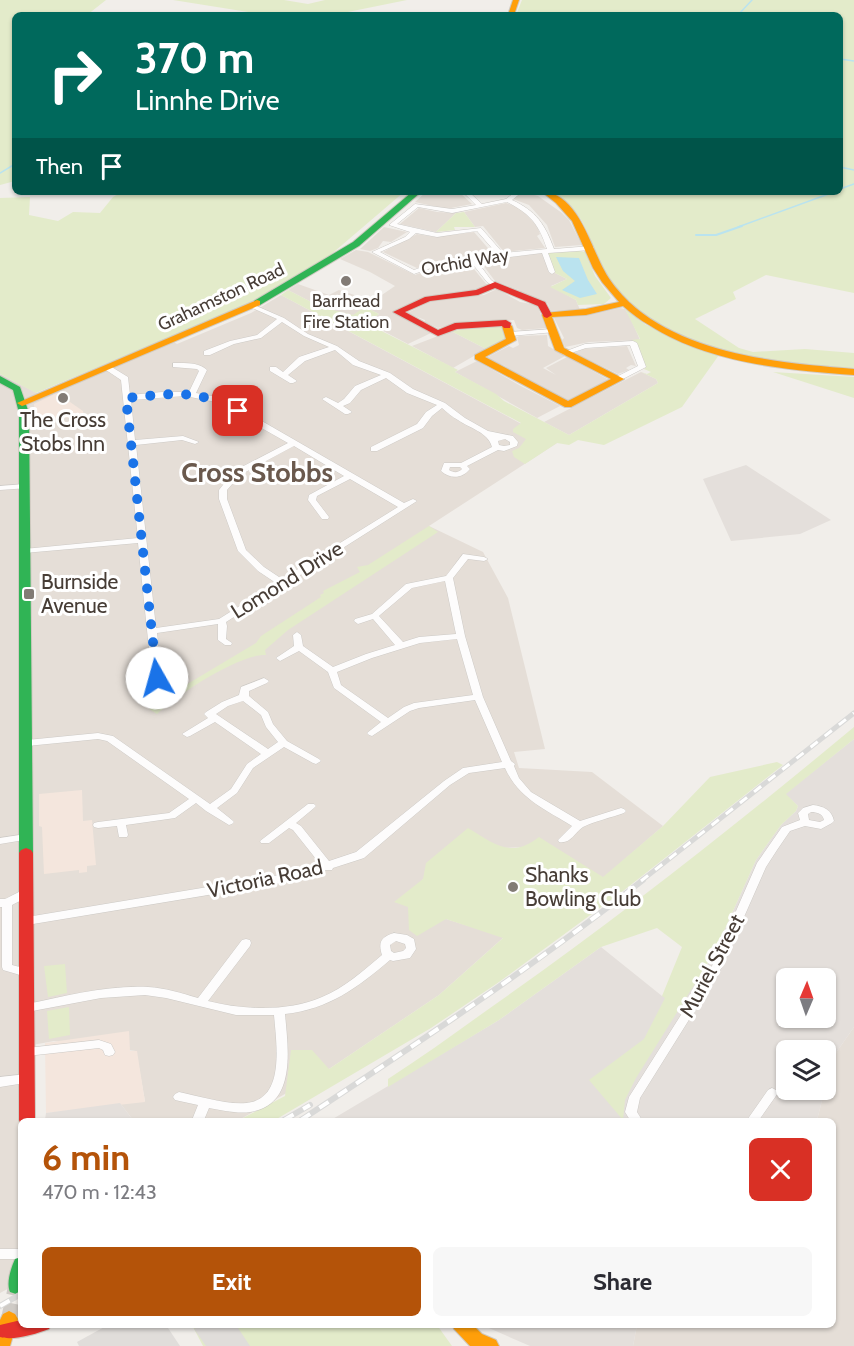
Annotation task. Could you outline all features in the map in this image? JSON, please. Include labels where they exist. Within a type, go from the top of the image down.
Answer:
[{"type":"main road","name":"Grahamston Road","points":[[22,403],[252,306],[341,254],[414,195]]},
{"type":"main road","points":[[551,195],[574,212],[606,281],[640,316],[674,335],[766,364],[854,372]]},
{"type":"main road","points":[[495,285],[542,304],[559,349],[619,379],[566,405],[478,357],[511,340],[506,323],[455,326],[438,333],[398,312],[428,299],[478,292],[495,285]]},
{"type":"main road","points":[[547,315],[586,312],[625,303]]},
{"type":"main road","points":[[0,379],[17,389],[22,403],[27,743],[27,1118]]},
{"type":"main road","points":[[16,1287],[18,1278]]},
{"type":"main road","points":[[1,1346],[9,1319]]},
{"type":"main road","points":[[6,1332],[24,1328]]},
{"type":"main road","points":[[464,1328],[476,1340],[490,1346]]},
{"type":"street","points":[[469,195],[480,206]]},
{"type":"street","name":"Orchid Way","points":[[415,231],[392,225],[417,205],[445,211],[508,200],[515,195]]},
{"type":"street","points":[[508,200],[526,208],[543,229],[552,272]]},
{"type":"street","points":[[415,231],[437,235],[479,229],[501,255]]},
{"type":"street","name":"Orchid Way","points":[[415,231],[407,238],[375,252],[414,272],[429,266],[501,255],[591,248]]},
{"type":"street","points":[[473,260],[489,281],[495,285]]},
{"type":"street","points":[[252,306],[282,319],[306,335],[335,347],[356,363],[387,375],[410,391],[442,405],[462,420],[486,433],[496,444],[511,447],[514,444],[511,437]]},
{"type":"street","points":[[207,353],[222,346],[259,337],[282,319]]},
{"type":"street","points":[[510,334],[553,331]]},
{"type":"street","points":[[565,353],[585,346],[633,343],[642,367],[619,379]]},
{"type":"street","points":[[222,346],[230,350]]},
{"type":"street","points":[[283,375],[292,370],[301,359],[324,353],[335,347]]},
{"type":"street","points":[[176,365],[199,367],[203,370],[192,393]]},
{"type":"street","points":[[107,368],[125,378],[157,678]]},
{"type":"street","points":[[273,369],[293,381]]},
{"type":"street","points":[[337,406],[347,401],[358,387],[387,375]]},
{"type":"street","points":[[126,398],[192,393],[219,400],[404,507]]},
{"type":"street","points":[[326,399],[348,412]]},
{"type":"street","points":[[374,449],[420,426],[429,414],[442,405]]},
{"type":"street","points":[[486,433],[511,437]]},
{"type":"street","points":[[379,436],[390,441]]},
{"type":"street","points":[[462,465],[511,437]]},
{"type":"street","points":[[132,443],[183,438],[195,442]]},
{"type":"street","points":[[281,582],[261,569],[242,551],[223,499],[223,490],[237,473],[294,443]]},
{"type":"street","points":[[325,517],[312,500],[313,495],[349,476]]},
{"type":"street","points":[[0,488],[25,486]]},
{"type":"street","name":"Lomond Drive","points":[[151,631],[220,621],[412,501]]},
{"type":"street","points":[[24,551],[141,540]]},
{"type":"street","points":[[459,546],[466,556],[484,559]]},
{"type":"street","points":[[358,621],[375,616],[409,586],[449,578],[466,556]]},
{"type":"street","points":[[449,578],[461,636],[478,696],[510,764],[515,780],[528,794],[579,825]]},
{"type":"street","points":[[375,616],[401,646]]},
{"type":"street","points":[[220,621],[223,626],[222,640],[228,643]]},
{"type":"street","points":[[297,635],[299,647],[332,671],[337,686],[387,722]]},
{"type":"street","points":[[332,671],[419,640],[461,636]]},
{"type":"street","points":[[280,658],[299,647]]},
{"type":"street","points":[[244,697],[244,689],[264,681]]},
{"type":"street","points":[[372,733],[417,705],[478,696]]},
{"type":"street","points":[[244,697],[225,704],[209,714],[213,719],[268,754]]},
{"type":"street","points":[[244,697],[265,714],[269,725],[284,744],[316,761]]},
{"type":"street","points":[[187,734],[213,719]]},
{"type":"street","points":[[27,743],[98,736],[110,738],[194,800],[229,822]]},
{"type":"street","points":[[209,809],[234,791],[250,766],[284,744]]},
{"type":"street","name":"Victoria Road","points":[[27,921],[293,877],[328,867],[360,855],[466,770],[510,764]]},
{"type":"street","points":[[98,825],[172,816],[194,800]]},
{"type":"street","points":[[265,841],[311,806]]},
{"type":"street","points":[[563,840],[579,825],[621,811]]},
{"type":"street","points":[[121,822],[123,835]]},
{"type":"street","name":"Muriel Street","points":[[635,1118],[631,1112],[635,1097],[717,967],[760,866],[786,829],[805,822]]},
{"type":"street","points":[[289,823],[297,828],[328,867]]},
{"type":"street","points":[[0,841],[26,837]]},
{"type":"street","points":[[27,892],[3,903],[7,967],[27,973]]},
{"type":"street","points":[[200,1003],[246,943]]},
{"type":"street","points":[[27,1008],[102,995],[146,991],[229,1010],[279,1011],[324,1001],[360,980],[389,955]]},
{"type":"street","points":[[179,1097],[250,1108],[262,1105],[273,1094],[283,1061],[279,1011]]},
{"type":"street","points":[[27,1052],[99,1044],[107,1047],[109,1052]]},
{"type":"street","points":[[0,1082],[27,1079]]},
{"type":"street","points":[[754,1118],[772,1093]]},
{"type":"street","points":[[199,1118],[205,1102]]},
{"type":"street","points":[[0,1254],[18,1254]]},
{"type":"shaded area","points":[[423,195],[462,195],[472,204],[446,209],[415,202]]},
{"type":"shaded area","points":[[519,195],[538,196],[569,220],[582,245],[555,247],[547,225],[529,205],[513,199]]},
{"type":"shaded area","points":[[506,203],[517,207],[537,226],[540,234],[537,236],[545,248],[504,252],[483,226],[475,227],[464,212]]},
{"type":"shaded area","points":[[419,208],[456,213],[436,232],[400,224]]},
{"type":"shaded area","points":[[384,227],[407,232],[391,242],[383,241],[378,248],[370,251],[360,249]]},
{"type":"shaded area","points":[[474,232],[493,254],[430,263],[417,268],[383,252],[417,234],[435,237]]},
{"type":"shaded area","points":[[356,250],[368,252],[415,275],[431,269],[469,263],[487,285],[480,289],[425,297],[392,312],[431,333],[408,344],[366,322],[379,314],[365,307],[353,316],[321,307],[288,290],[298,284],[329,295],[339,290],[373,301],[395,286],[340,259]]},
{"type":"shaded area","points":[[542,253],[551,273],[567,279],[551,286],[576,300],[580,310],[551,311],[543,300],[524,295],[519,290],[495,281],[480,261]]},
{"type":"shaded area","points":[[497,289],[520,302],[537,305],[546,328],[522,330],[517,328],[514,320],[454,324],[438,328],[407,313],[430,302],[484,295]]},
{"type":"shaded area","points":[[281,295],[557,443],[429,526],[483,552],[508,598],[545,749],[514,752],[519,768],[592,772],[663,826],[603,878],[539,838],[527,847],[500,848],[423,879],[408,907],[441,920],[446,919],[504,937],[439,995],[329,1069],[243,1118],[131,1118],[120,1103],[145,1101],[136,1051],[54,1041],[27,1046],[27,1118],[18,1118],[18,1279],[17,1284],[0,1293],[0,374],[37,393],[167,338],[177,344],[251,313]]},
{"type":"shaded area","points":[[620,308],[625,309],[640,340],[589,342],[565,347],[562,340],[564,338],[554,318],[586,316]]},
{"type":"shaded area","points":[[451,331],[486,349],[453,368],[412,346]]},
{"type":"shaded area","points":[[547,335],[548,346],[565,356],[543,368],[556,375],[546,368],[567,357],[609,380],[566,401],[540,385],[523,379],[505,366],[486,358],[509,346],[513,348],[519,345],[517,337],[519,336]]},
{"type":"shaded area","points":[[627,346],[636,366],[631,365],[626,368],[629,370],[618,374],[575,353],[582,349]]},
{"type":"shaded area","points":[[477,361],[560,406],[537,418],[455,372]]},
{"type":"shaded area","points":[[641,372],[656,379],[658,383],[569,435],[544,422]]},
{"type":"shaded area","points":[[57,393],[83,411],[84,416],[35,421],[34,404]]},
{"type":"shaded area","points":[[746,465],[831,520],[800,534],[731,541],[703,479]]},
{"type":"shaded area","points":[[854,739],[854,1027],[836,1053],[836,1040],[776,1040],[776,1100],[822,1100],[818,1118],[334,1118],[499,1020],[601,947],[662,996],[700,977],[714,953],[756,860],[781,825],[796,811],[798,806],[785,794]]},
{"type":"shaded area","points":[[82,790],[83,821],[92,820],[96,865],[87,866],[87,872],[79,873],[79,870],[44,874],[42,827],[39,826],[39,794]]},
{"type":"shaded area","points":[[854,1027],[854,1346],[633,1346],[636,1328],[836,1328],[836,1118],[818,1118],[822,1100],[836,1100],[836,1053]]},
{"type":"shaded area","points":[[129,1031],[130,1051],[137,1051],[145,1102],[46,1113],[45,1043]]},
{"type":"shaded area","points":[[120,1103],[131,1118],[45,1118],[46,1113]]},
{"type":"shaded area","points":[[103,1328],[168,1328],[180,1346],[79,1346],[77,1342]]},
{"type":"shaded area","points":[[238,1328],[250,1346],[206,1346],[194,1329]]},
{"type":"shaded area","points":[[489,1328],[636,1328],[633,1346],[530,1346]]},
{"type":"green space","points":[[0,0],[106,0],[91,12],[12,12],[12,182],[0,185]]},
{"type":"green space","points":[[173,0],[284,0],[308,4],[325,0],[407,0],[348,12],[248,12]]},
{"type":"green space","points":[[522,0],[854,0],[854,293],[766,275],[733,292],[736,299],[695,319],[739,348],[753,352],[805,349],[854,353],[854,368],[822,367],[752,357],[683,336],[652,319],[626,299],[606,273],[579,217],[563,199],[556,195],[843,195],[843,12],[517,12]]},
{"type":"green space","points":[[117,195],[400,195],[328,257],[247,305],[36,393],[0,374],[0,198],[30,197],[29,215],[58,221],[73,212],[100,213]]},
{"type":"green space","points":[[464,212],[475,227],[454,227],[455,230],[436,232],[456,213]]},
{"type":"green space","points":[[585,252],[595,276],[611,298],[604,304],[578,305],[576,300],[550,287],[567,279],[555,273],[548,253]]},
{"type":"green space","points":[[288,290],[321,307],[353,315],[365,307],[379,314],[366,323],[458,370],[455,372],[569,435],[658,383],[656,379],[641,372],[647,374],[651,372],[644,369],[646,367],[636,342],[631,340],[640,339],[625,309],[646,325],[719,355],[682,407],[604,445],[578,440],[569,445],[557,443],[525,464],[514,457],[512,451],[519,448],[526,439],[513,432],[513,429],[521,423],[281,295]]},
{"type":"green space","points":[[501,326],[506,340],[486,349],[451,331]]},
{"type":"green space","points":[[773,372],[854,377],[854,398]]},
{"type":"green space","points":[[429,526],[438,532],[288,630],[265,650],[266,655],[241,661],[209,677],[193,686],[157,714],[149,709],[256,643],[261,636],[321,597],[323,591],[360,572],[357,567],[368,565]]},
{"type":"green space","points":[[854,727],[854,739],[786,794],[798,806],[796,811],[781,825],[756,860],[714,953],[636,1078],[625,1100],[623,1118],[589,1080],[644,1039],[665,998],[662,996],[682,947],[657,928],[601,947],[499,1020],[388,1087],[388,1079],[636,902]]},
{"type":"green space","points":[[777,762],[783,765],[623,891],[499,982],[431,1028],[278,1118],[243,1118],[285,1096],[291,1050],[312,1050],[329,1069],[439,995],[503,938],[446,919],[417,936],[409,930],[408,907],[394,902],[423,879],[426,863],[468,828],[503,847],[520,847],[539,837],[603,877],[663,826],[710,777]]},
{"type":"green space","points":[[65,964],[67,993],[48,997],[44,966]]},
{"type":"green space","points":[[69,1007],[70,1035],[49,1039],[47,1011]]},
{"type":"green space","points":[[194,1328],[439,1328],[452,1346],[203,1346]]},
{"type":"water","points":[[556,257],[579,258],[597,294],[580,298],[562,290],[575,281],[563,271]]},
{"type":"waterway","points":[[741,12],[752,0]]},
{"type":"waterway","points":[[843,59],[854,61]]},
{"type":"waterway","points":[[0,173],[12,166]]},
{"type":"waterway","points":[[843,168],[854,170]]},
{"type":"waterway","points":[[843,188],[854,184]]},
{"type":"waterway","points":[[738,227],[826,195]]},
{"type":"waterway","points":[[696,235],[716,235],[742,226]]},
{"type":"tunnel","points":[[9,1319],[16,1287]]},
{"type":"railway","points":[[641,881],[854,713]]},
{"type":"railway","points":[[304,1118],[518,973],[643,880]]},
{"type":"railway","points":[[287,1118],[310,1105]]},
{"type":"railway","points":[[0,1306],[18,1296]]},
{"type":"traffic: fast","points":[[257,303],[356,244],[413,195]]},
{"type":"traffic: fast","points":[[0,379],[17,389],[24,413],[26,853]]},
{"type":"traffic: fast","points":[[16,1287],[18,1278]]},
{"type":"traffic: slow","points":[[512,12],[516,0]]},
{"type":"traffic: slow","points":[[550,195],[569,211],[576,221],[605,280],[626,304],[653,324],[684,339],[753,360],[854,372]]},
{"type":"traffic: slow","points":[[22,403],[257,303]]},
{"type":"traffic: slow","points":[[507,326],[511,340],[478,357],[568,405],[619,379],[560,350],[547,315],[586,312],[625,303]]},
{"type":"traffic: slow","points":[[1,1346],[9,1319]]},
{"type":"traffic: slow","points":[[464,1328],[476,1340],[490,1346]]},
{"type":"traffic: jam","points":[[507,326],[506,323],[455,326],[438,333],[398,312],[428,299],[478,292],[495,285],[542,304],[547,315]]},
{"type":"traffic: jam","points":[[26,853],[27,1118]]},
{"type":"traffic: jam","points":[[6,1331],[22,1328]]},
{"type":"place","name":"Barrhead Fire Station","points":[[346,281]]},
{"type":"place","name":"The Cross Stobs Inn","points":[[63,398]]},
{"type":"place","name":"Burnside Avenue","points":[[29,594]]},
{"type":"place","name":"Shanks Bowling Club","points":[[513,887]]},
{"type":"district","name":"Cross Stobbs","points":[[257,473]]},
{"type":"route","points":[[157,678],[126,398],[192,393],[219,400],[238,411]]}]
